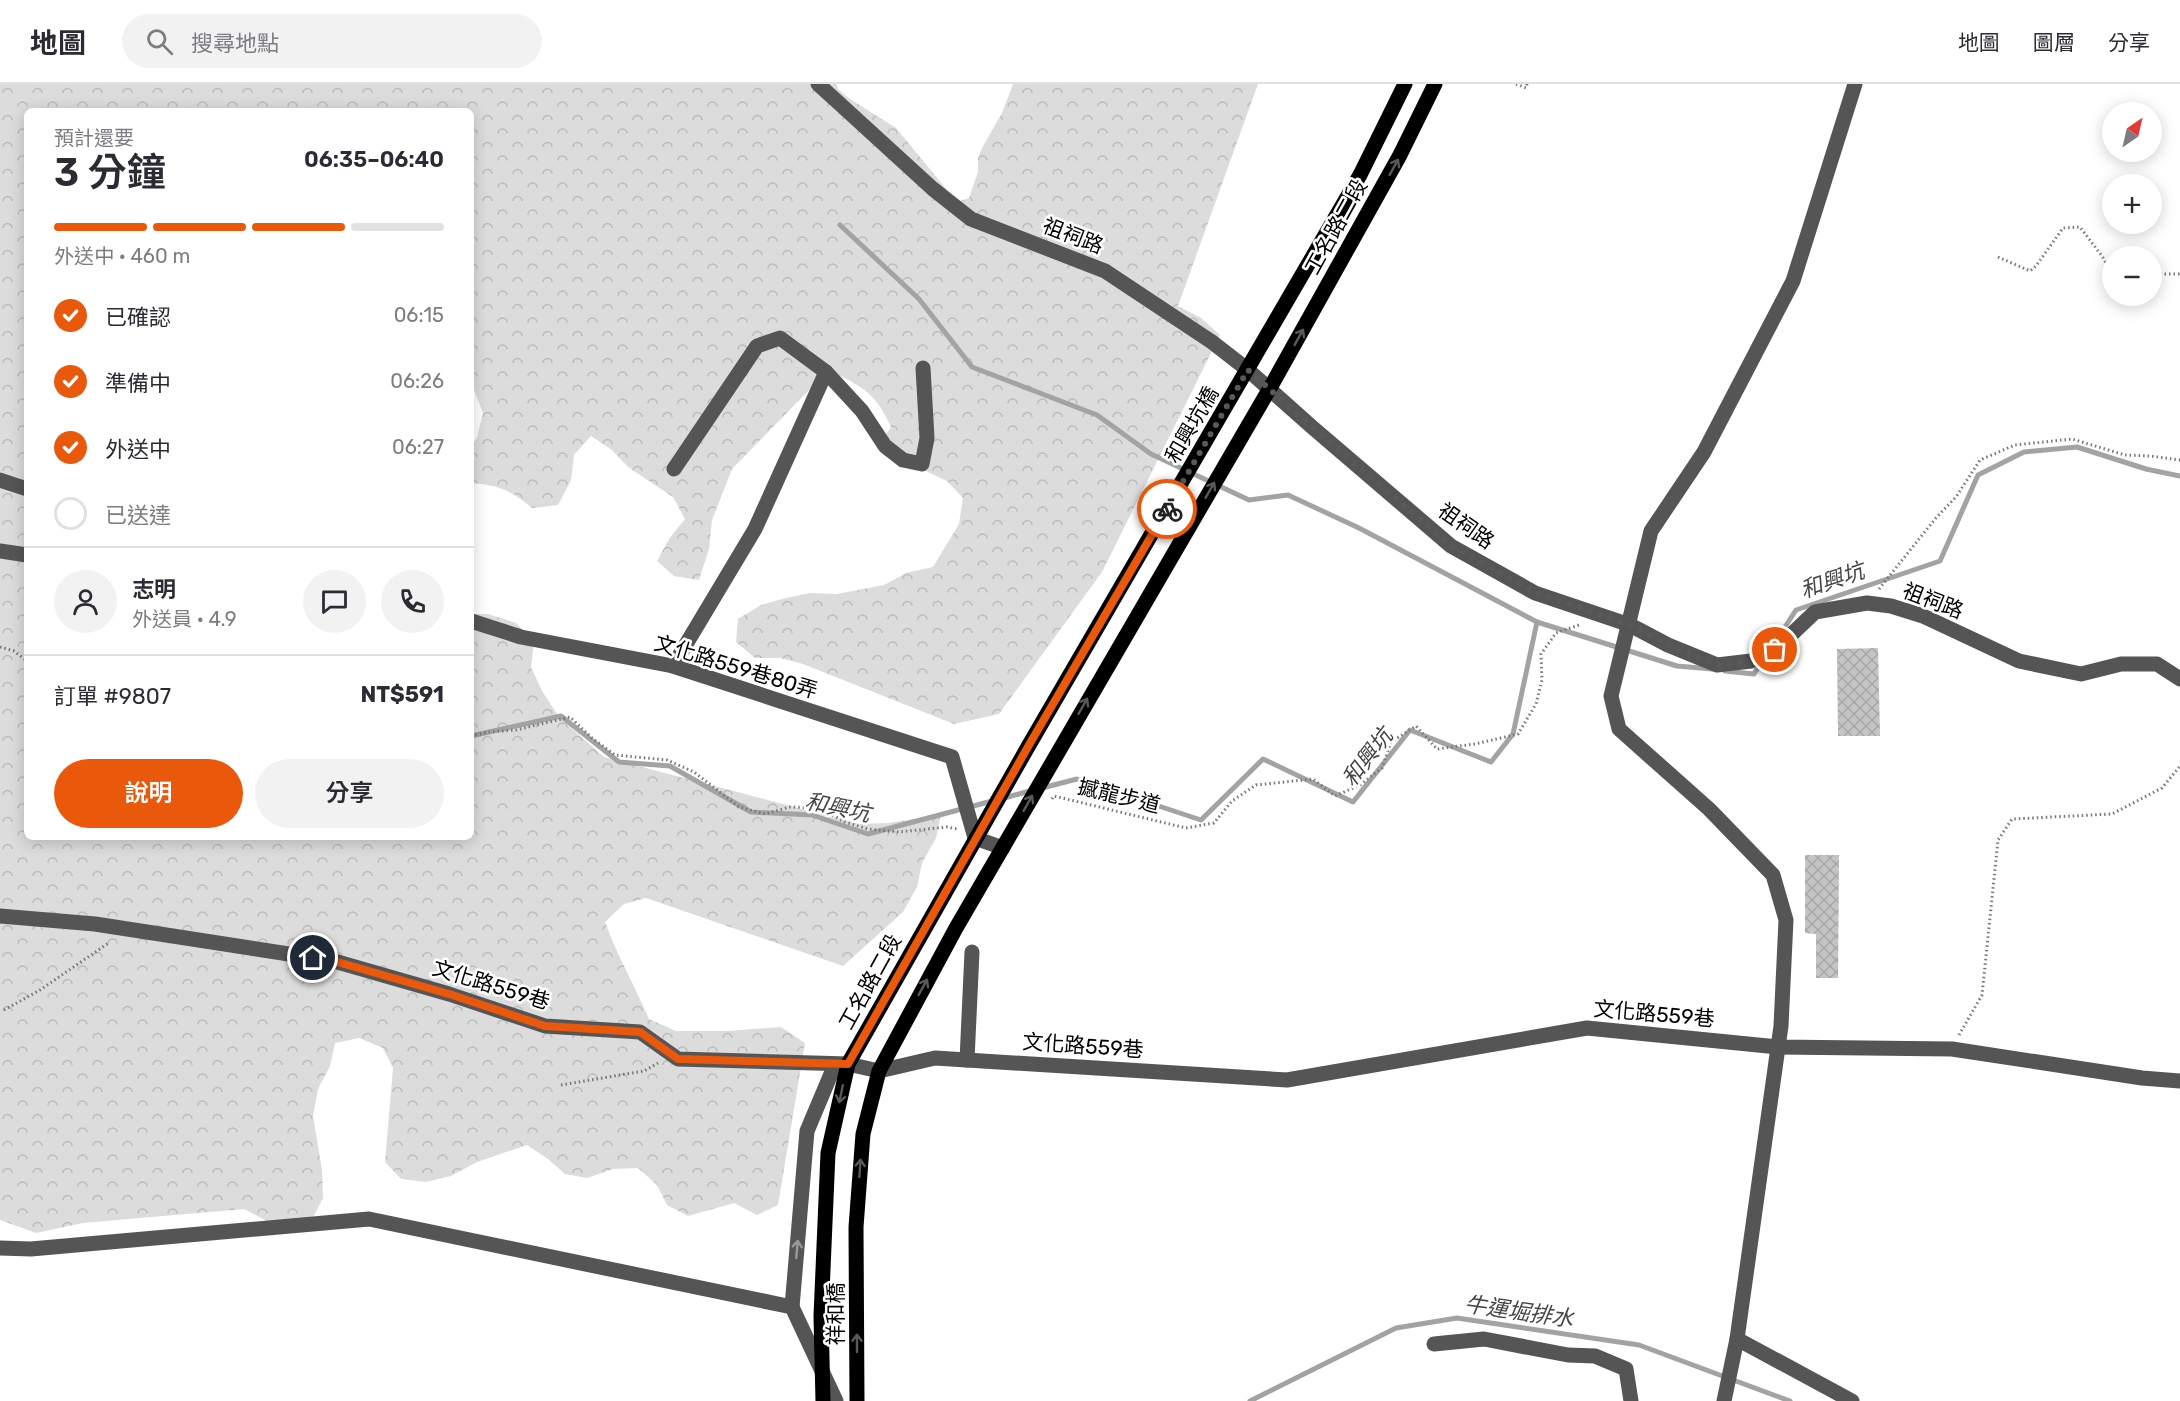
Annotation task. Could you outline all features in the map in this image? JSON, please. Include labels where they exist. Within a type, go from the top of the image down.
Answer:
[{"type":"main road","name":"工名路二段","points":[[1248,370],[1360,176],[1405,84]]},
{"type":"main road","name":"工名路二段","points":[[1270,388],[1400,155],[1435,84]]},
{"type":"main road","name":"和興坑橋","points":[[1029,745],[1248,370]]},
{"type":"main road","points":[[879,1071],[956,928],[1270,388]]},
{"type":"main road","name":"工名路二段","points":[[823,1228],[828,1153],[848,1064],[1029,745]]},
{"type":"main road","name":"祥和橋","points":[[857,1401],[856,1227],[863,1134],[879,1071]]},
{"type":"main road","name":"祥和橋","points":[[823,1228],[821,1316],[823,1401]]},
{"type":"lane","name":"祖祠路","points":[[818,84],[933,189],[971,219],[1105,271],[1212,342],[1248,370],[1451,546],[1535,592],[1630,625],[1668,645],[1717,665],[1751,662],[1775,650],[1815,612],[1867,603],[1892,606],[1923,616],[2019,661],[2081,674],[2121,664],[2157,664],[2180,679]]},
{"type":"lane","points":[[1724,1401],[1737,1339],[1781,1026],[1786,920],[1773,875],[1709,808],[1619,729],[1611,696],[1651,531],[1704,452],[1793,281],[1855,84]]},
{"type":"lane","points":[[674,469],[757,346],[780,338],[826,372],[862,411],[885,446],[903,460],[922,464],[927,438],[923,368]]},
{"type":"lane","points":[[673,666],[755,529],[826,372]]},
{"type":"lane","points":[[0,480],[24,488]]},
{"type":"lane","points":[[0,551],[24,555]]},
{"type":"lane","name":"文化路559巷80弄","points":[[474,622],[521,637],[673,666],[952,757],[975,838]]},
{"type":"lane","points":[[975,838],[1003,848]]},
{"type":"lane","name":"文化路559巷","points":[[0,916],[95,924],[334,961],[449,994],[545,1026],[640,1032],[678,1059],[848,1064],[879,1071],[935,1058],[1287,1080],[1587,1028],[1778,1047],[1952,1049],[2142,1078],[2180,1081]]},
{"type":"lane","points":[[967,1060],[972,952]]},
{"type":"lane","points":[[836,1401],[792,1307],[807,1131],[831,1074],[848,1064]]},
{"type":"lane","points":[[0,1248],[31,1249],[369,1219],[792,1307]]},
{"type":"lane","points":[[1434,1344],[1484,1339],[1568,1355],[1595,1356],[1626,1369],[1630,1401]]},
{"type":"lane","points":[[1737,1339],[1852,1401]]},
{"type":"path","points":[[1516,84],[1526,88],[1527,84]]},
{"type":"path","points":[[1998,257],[2030,271],[2063,228],[2080,228],[2102,256]]},
{"type":"path","points":[[2162,274],[2180,274]]},
{"type":"path","points":[[1867,603],[1935,519],[1956,497],[1980,460],[2015,445],[2072,438],[2125,455],[2180,460]]},
{"type":"path","name":"撼龍步道","points":[[1047,804],[1054,796],[1186,828],[1214,823],[1232,801],[1256,785],[1313,779],[1335,796],[1360,785],[1382,768],[1392,742],[1416,726],[1437,749],[1475,744],[1518,734],[1536,704],[1542,680],[1540,654],[1556,633],[1606,617]]},
{"type":"path","points":[[0,647],[14,651],[24,659]]},
{"type":"path","points":[[474,734],[516,730],[570,717],[592,738],[615,755],[667,760],[694,772],[739,807],[756,812],[765,814],[790,807],[820,808],[845,822],[868,829],[899,832],[947,827],[957,829]]},
{"type":"path","points":[[1952,1049],[1982,995],[1998,840],[2012,819],[2112,814],[2162,788],[2180,766]]},
{"type":"path","points":[[4,1010],[40,990],[112,941]]},
{"type":"path","points":[[561,1085],[644,1071],[672,1055]]},
{"type":"green space","points":[[0,84],[836,84],[839,90],[850,99],[896,128],[957,202],[969,198],[978,172],[978,158],[1002,113],[1013,84],[1258,84],[1178,306],[1201,318],[1220,335],[1102,572],[999,714],[954,724],[803,664],[780,658],[755,658],[736,642],[738,619],[761,605],[810,593],[837,594],[884,585],[906,573],[933,567],[959,524],[963,498],[947,481],[877,448],[891,427],[886,417],[871,396],[841,376],[814,385],[732,469],[712,520],[709,549],[699,580],[674,576],[657,561],[669,539],[685,519],[673,497],[628,467],[612,450],[591,436],[574,455],[571,480],[558,505],[532,508],[504,490],[474,483],[474,442],[483,413],[474,390],[474,108],[24,108],[24,840],[474,840],[474,614],[488,614],[516,623],[534,642],[531,667],[542,691],[559,717],[604,757],[859,824],[888,823],[941,815],[936,838],[922,863],[917,887],[903,912],[843,966],[646,898],[624,904],[605,922],[649,1019],[676,1031],[727,1031],[781,1027],[805,1043],[778,1205],[757,1215],[734,1203],[688,1216],[667,1205],[657,1185],[638,1168],[613,1169],[587,1178],[565,1174],[527,1145],[477,1162],[451,1176],[426,1182],[401,1179],[385,1162],[393,1068],[383,1048],[359,1038],[335,1043],[330,1066],[318,1089],[313,1116],[322,1170],[323,1198],[310,1223],[267,1221],[244,1209],[83,1223],[36,1233],[0,1220]]},
{"type":"building","points":[[1878,648],[1880,736],[1838,736],[1837,649]]},
{"type":"building","points":[[1805,855],[1839,855],[1838,978],[1816,978],[1816,934],[1805,933]]},
{"type":"waterway","points":[[840,225],[919,299],[972,367],[1097,415],[1151,454],[1249,500],[1288,495],[1359,528],[1537,622],[1677,666],[1712,669]]},
{"type":"waterway","name":"和興坑","points":[[1776,641],[1796,610],[1940,561],[1978,475],[2024,452],[2077,447],[2146,469],[2180,476]]},
{"type":"waterway","name":"和興坑","points":[[1042,788],[1077,779],[1201,820],[1263,759],[1353,802],[1410,730],[1491,762],[1513,734],[1537,622]]},
{"type":"waterway","name":"和興坑","points":[[1725,671],[1754,674],[1762,661]]},
{"type":"waterway","name":"和興坑","points":[[474,735],[561,716],[619,762],[670,766],[751,812],[812,815],[868,834],[992,801]]},
{"type":"waterway","name":"和興坑","points":[[1001,799],[1033,790]]},
{"type":"waterway","name":"牛運堀排水","points":[[1250,1401],[1396,1328],[1457,1318],[1639,1345],[1790,1401]]},
{"type":"way so far","points":[[1167,509],[1248,370],[1451,546],[1535,592],[1630,625],[1668,645],[1717,665],[1751,662],[1775,650]]},
{"type":"route","points":[[313,958],[334,961],[449,994],[545,1026],[640,1032],[678,1059],[848,1064],[1029,745],[1167,509]]}]
